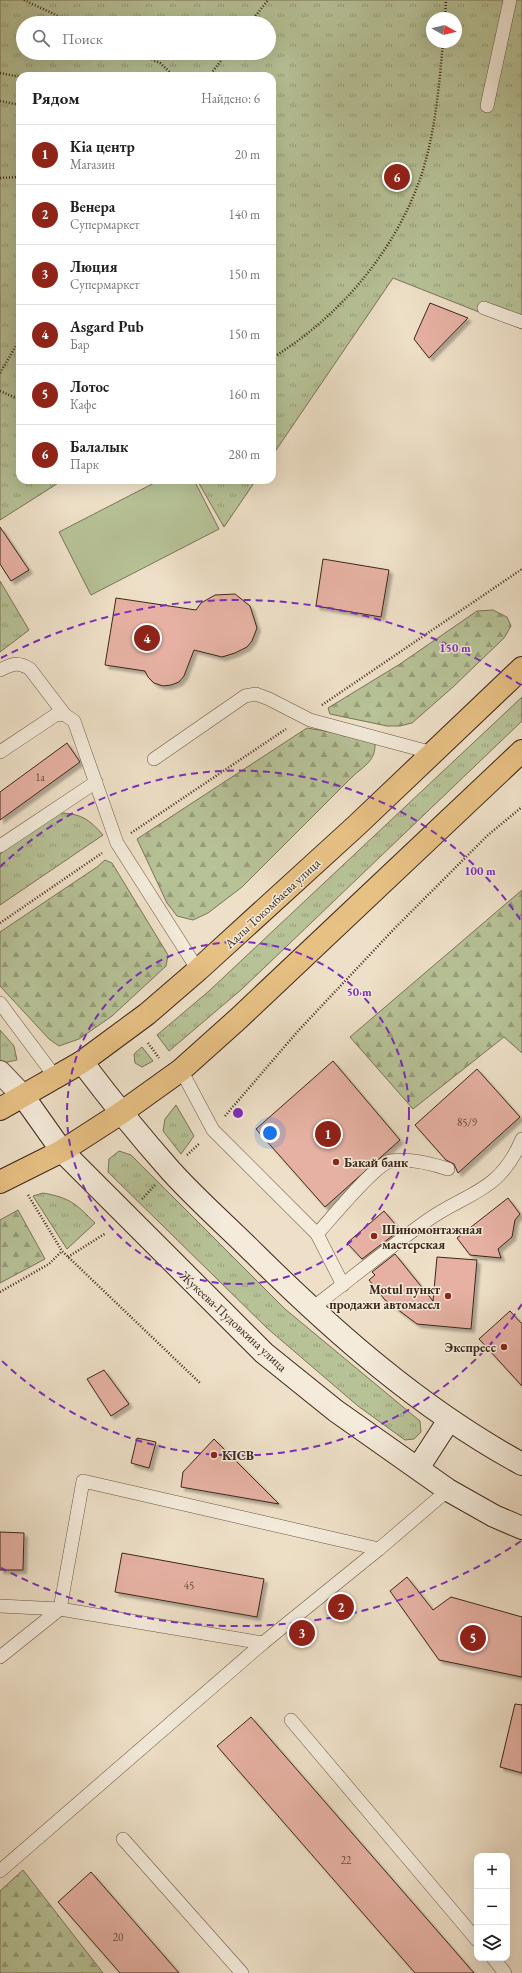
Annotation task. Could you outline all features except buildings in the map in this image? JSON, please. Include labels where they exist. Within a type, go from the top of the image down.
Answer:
[{"type":"main road","name":"Аалы Токомбаева улица","points":[[0,1109],[82,1062],[139,1021],[198,970],[433,753],[522,668]]},
{"type":"main road","points":[[0,1182],[62,1151],[121,1113],[182,1070],[522,751]]},
{"type":"main road","points":[[82,1062],[121,1113],[171,1171],[311,1309],[378,1366],[449,1420],[522,1464]]},
{"type":"main road","name":"Жукеева-Пудовкина улица","points":[[0,1072],[23,1096],[62,1151],[264,1353],[336,1410],[448,1490],[494,1516],[522,1528]]},
{"type":"main road","points":[[418,1468],[449,1420]]},
{"type":"lane","points":[[487,106],[510,0]]},
{"type":"lane","points":[[484,308],[522,322]]},
{"type":"lane","points":[[0,670],[12,664],[22,664],[30,669],[65,715],[74,721],[118,843],[198,970]]},
{"type":"lane","points":[[154,759],[245,696],[256,694],[310,720],[433,753]]},
{"type":"lane","points":[[0,752],[57,714],[65,715]]},
{"type":"lane","points":[[0,846],[96,782]]},
{"type":"lane","points":[[0,1003],[56,1078]]},
{"type":"lane","points":[[182,1070],[213,1130],[318,1234],[343,1284]]},
{"type":"lane","points":[[311,1309],[426,1220],[488,1186],[501,1174],[522,1139]]},
{"type":"lane","points":[[318,1234],[368,1178],[389,1161],[425,1162],[448,1169]]},
{"type":"lane","points":[[0,1657],[60,1609],[83,1481],[379,1549]]},
{"type":"lane","points":[[0,1871],[263,1643],[379,1549],[448,1490]]},
{"type":"lane","points":[[0,1606],[60,1609],[263,1643]]},
{"type":"lane","points":[[290,1720],[474,1936]]},
{"type":"lane","points":[[123,1839],[242,1973]]},
{"type":"lane","points":[[495,1961],[505,1973]]},
{"type":"path","points":[[24,0],[58,16]]},
{"type":"path","points":[[255,16],[268,0]]},
{"type":"path","points":[[445,12],[446,0]]},
{"type":"path","points":[[276,356],[287,349],[324,320],[359,284],[387,245],[403,217],[420,179],[431,135],[441,48]]},
{"type":"path","points":[[153,60],[160,63],[170,72]]},
{"type":"path","points":[[212,72],[222,60]]},
{"type":"path","points":[[0,73],[16,76]]},
{"type":"path","points":[[0,101],[16,104]]},
{"type":"path","points":[[0,178],[16,177]]},
{"type":"path","points":[[0,373],[16,346]]},
{"type":"path","points":[[0,391],[16,398]]},
{"type":"path","points":[[0,923],[522,569]]},
{"type":"path","points":[[185,1157],[213,1130],[298,1031],[389,934],[488,835],[522,806]]},
{"type":"path","points":[[148,1042],[158,1058]]},
{"type":"path","points":[[140,1201],[159,1182]]},
{"type":"path","points":[[28,1195],[62,1251],[201,1384]]},
{"type":"path","points":[[68,1257],[106,1232]]},
{"type":"path","points":[[0,1292],[49,1264],[62,1251]]},
{"type":"green space","points":[[0,0],[522,0],[522,329],[393,278],[276,450],[276,72],[16,72],[16,484],[57,484],[0,520]]},
{"type":"green space","points":[[152,484],[196,484],[219,529],[91,595],[59,532]]},
{"type":"green space","points":[[199,484],[253,484],[224,527]]},
{"type":"green space","points":[[0,581],[29,630],[0,652]]},
{"type":"green space","points":[[493,610],[507,617],[511,626],[504,638],[453,687],[412,723],[400,726],[387,726],[330,714],[328,708],[400,664],[477,611]]},
{"type":"green space","points":[[522,697],[522,721],[242,989],[169,1051],[157,1035],[209,991]]},
{"type":"green space","points":[[307,728],[360,737],[375,742],[374,754],[369,762],[352,777],[242,887],[208,913],[193,920],[177,916],[167,903],[137,839]]},
{"type":"green space","points":[[62,813],[80,816],[94,825],[103,835],[0,905],[0,854],[52,816]]},
{"type":"green space","points":[[105,860],[112,863],[168,955],[166,966],[112,1016],[79,1039],[59,1046],[49,1039],[0,986],[0,932],[97,867]]},
{"type":"green space","points":[[522,890],[522,1053],[504,1037],[413,1109],[350,1037]]},
{"type":"green space","points":[[0,1030],[14,1046],[17,1060],[3,1063],[0,1060]]},
{"type":"green space","points":[[142,1047],[153,1061],[142,1067],[135,1063],[134,1054]]},
{"type":"green space","points":[[176,1105],[194,1136],[181,1154],[163,1131],[165,1119]]},
{"type":"green space","points":[[119,1151],[131,1155],[285,1309],[420,1421],[421,1432],[414,1439],[405,1440],[358,1406],[267,1328],[108,1172],[109,1159]]},
{"type":"green space","points":[[43,1193],[60,1197],[78,1206],[95,1223],[67,1249],[33,1196]]},
{"type":"green space","points":[[18,1210],[45,1259],[0,1283],[0,1220]]},
{"type":"green space","points":[[23,1870],[103,1973],[0,1973],[0,1891]]},
{"type":"place","name":"Балалык","points":[[397,177]]},
{"type":"place","name":"Asgard Pub","points":[[147,638]]},
{"type":"place","name":"Kia центр","points":[[328,1134]]},
{"type":"place","name":"Бакай банк","points":[[336,1162]]},
{"type":"place","name":"Шиномонтажная мастерская","points":[[374,1236]]},
{"type":"place","name":"Motul пункт продажи автомасел","points":[[448,1296]]},
{"type":"place","name":"Экспресс","points":[[504,1347]]},
{"type":"place","name":"KICB","points":[[214,1455]]},
{"type":"place","name":"Венера","points":[[341,1607]]},
{"type":"place","name":"Люция","points":[[302,1633]]},
{"type":"place","name":"Лотос","points":[[473,1638]]}]
